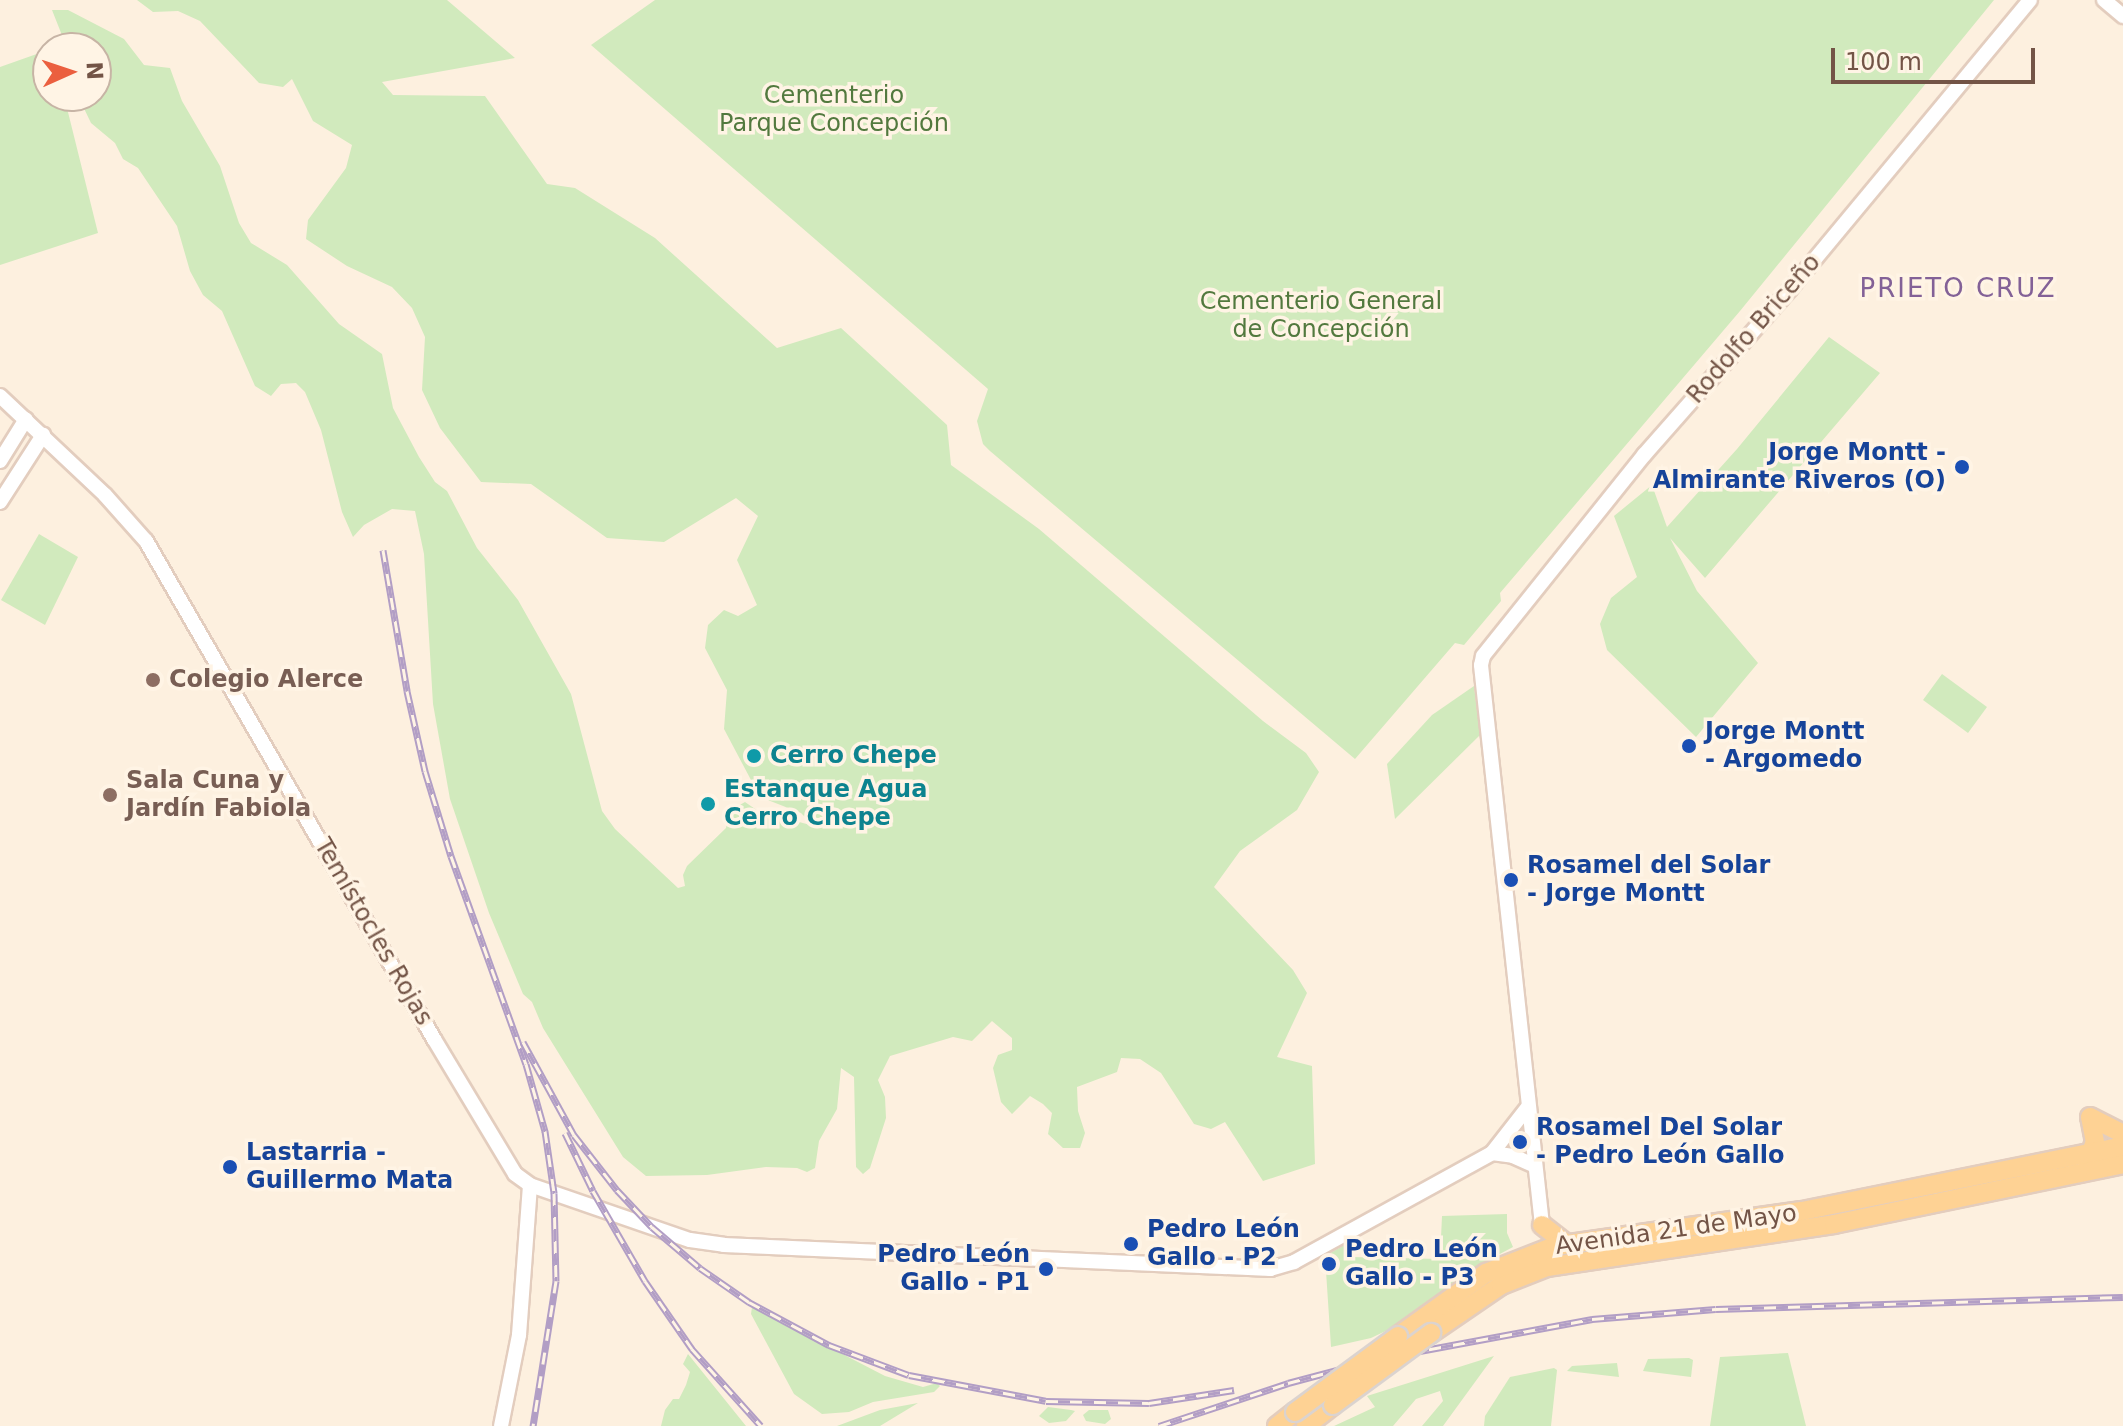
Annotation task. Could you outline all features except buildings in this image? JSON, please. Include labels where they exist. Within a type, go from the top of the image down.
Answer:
[{"type":"main road","points":[[2075,1174],[2093,1151],[2095,1135],[2090,1117],[2123,1134]]},
{"type":"main road","name":"Avenida 21 de Mayo","points":[[1301,1419],[1398,1336],[1486,1273],[1532,1253],[1566,1244],[1761,1219],[2123,1146]]},
{"type":"main road","name":"Avenida 21 de Mayo","points":[[1277,1426],[1333,1405],[1501,1285],[1547,1267],[1834,1224],[2123,1164]]},
{"type":"main road","points":[[1542,1225],[1566,1244]]},
{"type":"main road","points":[[1532,1253],[1540,1240],[1542,1225]]},
{"type":"street","name":"Rodolfo Briceño","points":[[1528,1107],[1482,660],[1644,455],[1796,281],[2030,0]]},
{"type":"street","points":[[2104,0],[2123,16]]},
{"type":"street","name":"Temístocles Rojas","points":[[0,396],[105,495],[146,541],[512,1169],[530,1185]]},
{"type":"street","points":[[0,461],[26,419]]},
{"type":"street","points":[[0,502],[43,435]]},
{"type":"street","points":[[501,1426],[522,1312],[530,1185],[672,1234],[711,1244],[1270,1269],[1294,1262],[1492,1153],[1528,1107]]},
{"type":"street","points":[[1528,1107],[1542,1225]]},
{"type":"street","points":[[1492,1153],[1513,1156],[1535,1166]]},
{"type":"green space","points":[[137,0],[447,0],[515,58],[382,82],[393,95],[485,96],[547,184],[575,188],[655,238],[777,348],[841,328],[947,425],[951,465],[1039,529],[1263,721],[1306,753],[1319,772],[1297,810],[1240,851],[1214,887],[1293,970],[1307,993],[1277,1057],[1312,1066],[1315,1164],[1263,1181],[1225,1122],[1211,1129],[1194,1124],[1161,1073],[1140,1059],[1121,1058],[1117,1072],[1077,1087],[1078,1111],[1085,1133],[1080,1148],[1063,1148],[1048,1134],[1052,1113],[1043,1104],[1030,1096],[1012,1114],[1001,1102],[993,1068],[998,1055],[1012,1050],[1012,1038],[992,1021],[972,1041],[953,1037],[890,1056],[878,1080],[885,1097],[886,1118],[870,1168],[863,1174],[856,1167],[854,1077],[841,1068],[837,1109],[819,1141],[815,1168],[807,1172],[797,1168],[766,1167],[707,1175],[646,1176],[623,1157],[543,1028],[532,1002],[523,994],[489,913],[450,799],[433,704],[424,554],[415,511],[392,509],[364,525],[353,537],[342,512],[321,430],[305,392],[296,383],[281,384],[271,396],[255,386],[222,311],[203,295],[190,271],[177,226],[138,168],[123,159],[115,143],[91,123],[86,112],[112,112],[112,33],[124,39],[144,65],[170,68],[182,101],[220,166],[239,223],[251,243],[287,265],[339,324],[382,354],[393,408],[419,457],[435,482],[447,491],[477,548],[518,600],[571,694],[602,811],[615,829],[678,888],[685,886],[683,875],[687,866],[726,828],[729,811],[745,802],[758,811],[814,826],[801,813],[760,797],[724,729],[727,690],[705,648],[708,625],[724,610],[738,616],[757,605],[737,560],[758,516],[736,498],[664,542],[607,538],[531,484],[481,482],[440,428],[422,390],[425,337],[412,308],[392,287],[347,266],[306,239],[308,220],[346,168],[352,145],[313,121],[292,79],[283,87],[259,83],[200,21],[178,11],[153,12]]},
{"type":"green space","name":"Cementerio General de Concepción","points":[[655,0],[1994,0],[1740,311],[1500,593],[1501,601],[1464,645],[1455,643],[1355,759],[990,451],[983,444],[977,421],[988,389],[591,45]]},
{"type":"green space","points":[[52,10],[68,10],[110,32],[61,32]]},
{"type":"green space","points":[[32,56],[32,112],[68,112],[98,233],[0,265],[0,67]]},
{"type":"green space","points":[[1829,337],[1880,373],[1705,578],[1670,538],[1697,591],[1758,663],[1696,737],[1607,650],[1600,624],[1611,598],[1637,577],[1614,516],[1652,485],[1667,527],[1737,449]]},
{"type":"green space","points":[[39,534],[78,557],[45,625],[1,600]]},
{"type":"green space","points":[[1942,674],[1987,707],[1968,733],[1923,700]]},
{"type":"green space","points":[[1474,686],[1480,735],[1395,819],[1387,764],[1432,715]]},
{"type":"green space","points":[[1507,1214],[1507,1233],[1513,1247],[1481,1264],[1392,1328],[1371,1338],[1331,1347],[1325,1256],[1348,1243],[1351,1257],[1440,1259],[1442,1216]]},
{"type":"green space","points":[[752,1307],[885,1376],[923,1387],[937,1383],[940,1386],[934,1392],[873,1402],[849,1412],[822,1414],[794,1394],[751,1314]]},
{"type":"green space","points":[[1788,1353],[1806,1426],[1710,1426],[1720,1357]]},
{"type":"green space","points":[[688,1354],[746,1426],[661,1426],[665,1410],[673,1399],[679,1399],[686,1385],[690,1372],[683,1364]]},
{"type":"green space","points":[[1494,1356],[1443,1426],[1422,1426],[1443,1401],[1440,1391],[1416,1399],[1393,1426],[1334,1426],[1375,1407],[1367,1396]]},
{"type":"green space","points":[[1648,1359],[1693,1360],[1691,1377],[1643,1371]]},
{"type":"green space","points":[[1617,1363],[1619,1377],[1567,1371],[1572,1366]]},
{"type":"green space","points":[[1554,1368],[1557,1370],[1551,1426],[1484,1426],[1485,1416],[1510,1377]]},
{"type":"green space","points":[[918,1403],[880,1426],[837,1426],[880,1410]]},
{"type":"green space","points":[[1048,1407],[1075,1411],[1066,1421],[1049,1423],[1039,1416]]},
{"type":"green space","points":[[1089,1410],[1108,1410],[1111,1419],[1105,1424],[1086,1421],[1083,1415]]},
{"type":"railway","points":[[383,550],[407,691],[425,771],[451,856],[526,1064],[545,1131],[554,1193],[556,1281],[533,1426]]},
{"type":"railway","points":[[523,1042],[574,1135],[617,1190],[652,1227],[700,1268],[749,1302],[829,1345],[909,1375],[1046,1401],[1149,1403],[1234,1390]]},
{"type":"railway","points":[[565,1133],[593,1191],[645,1281],[692,1349],[761,1426]]},
{"type":"railway","points":[[1159,1426],[1288,1383],[1382,1358],[1592,1319],[1716,1309],[2123,1297]]},
{"type":"place","name":"Jorge Montt - Almirante Riveros (O)","points":[[1962,467]]},
{"type":"place","name":"Colegio Alerce","points":[[153,680]]},
{"type":"place","name":"Jorge Montt - Argomedo","points":[[1689,746]]},
{"type":"place","name":"Cerro Chepe","points":[[754,756]]},
{"type":"place","name":"Sala Cuna y Jardín Fabiola","points":[[110,795]]},
{"type":"place","name":"Estanque Agua Cerro Chepe","points":[[708,804]]},
{"type":"place","name":"Rosamel del Solar - Jorge Montt","points":[[1511,880]]},
{"type":"place","name":"Rosamel Del Solar - Pedro León Gallo","points":[[1520,1142]]},
{"type":"place","name":"Lastarria - Guillermo Mata","points":[[230,1167]]},
{"type":"place","name":"Pedro León Gallo - P2","points":[[1131,1244]]},
{"type":"place","name":"Pedro León Gallo - P3","points":[[1329,1264]]},
{"type":"place","name":"Pedro León Gallo - P1","points":[[1046,1269]]},
{"type":"district","name":"PRIETO CRUZ","points":[[1958,289]]},
{"type":"park label","name":"Cementerio Parque Concepción","points":[[834,110]]}]
